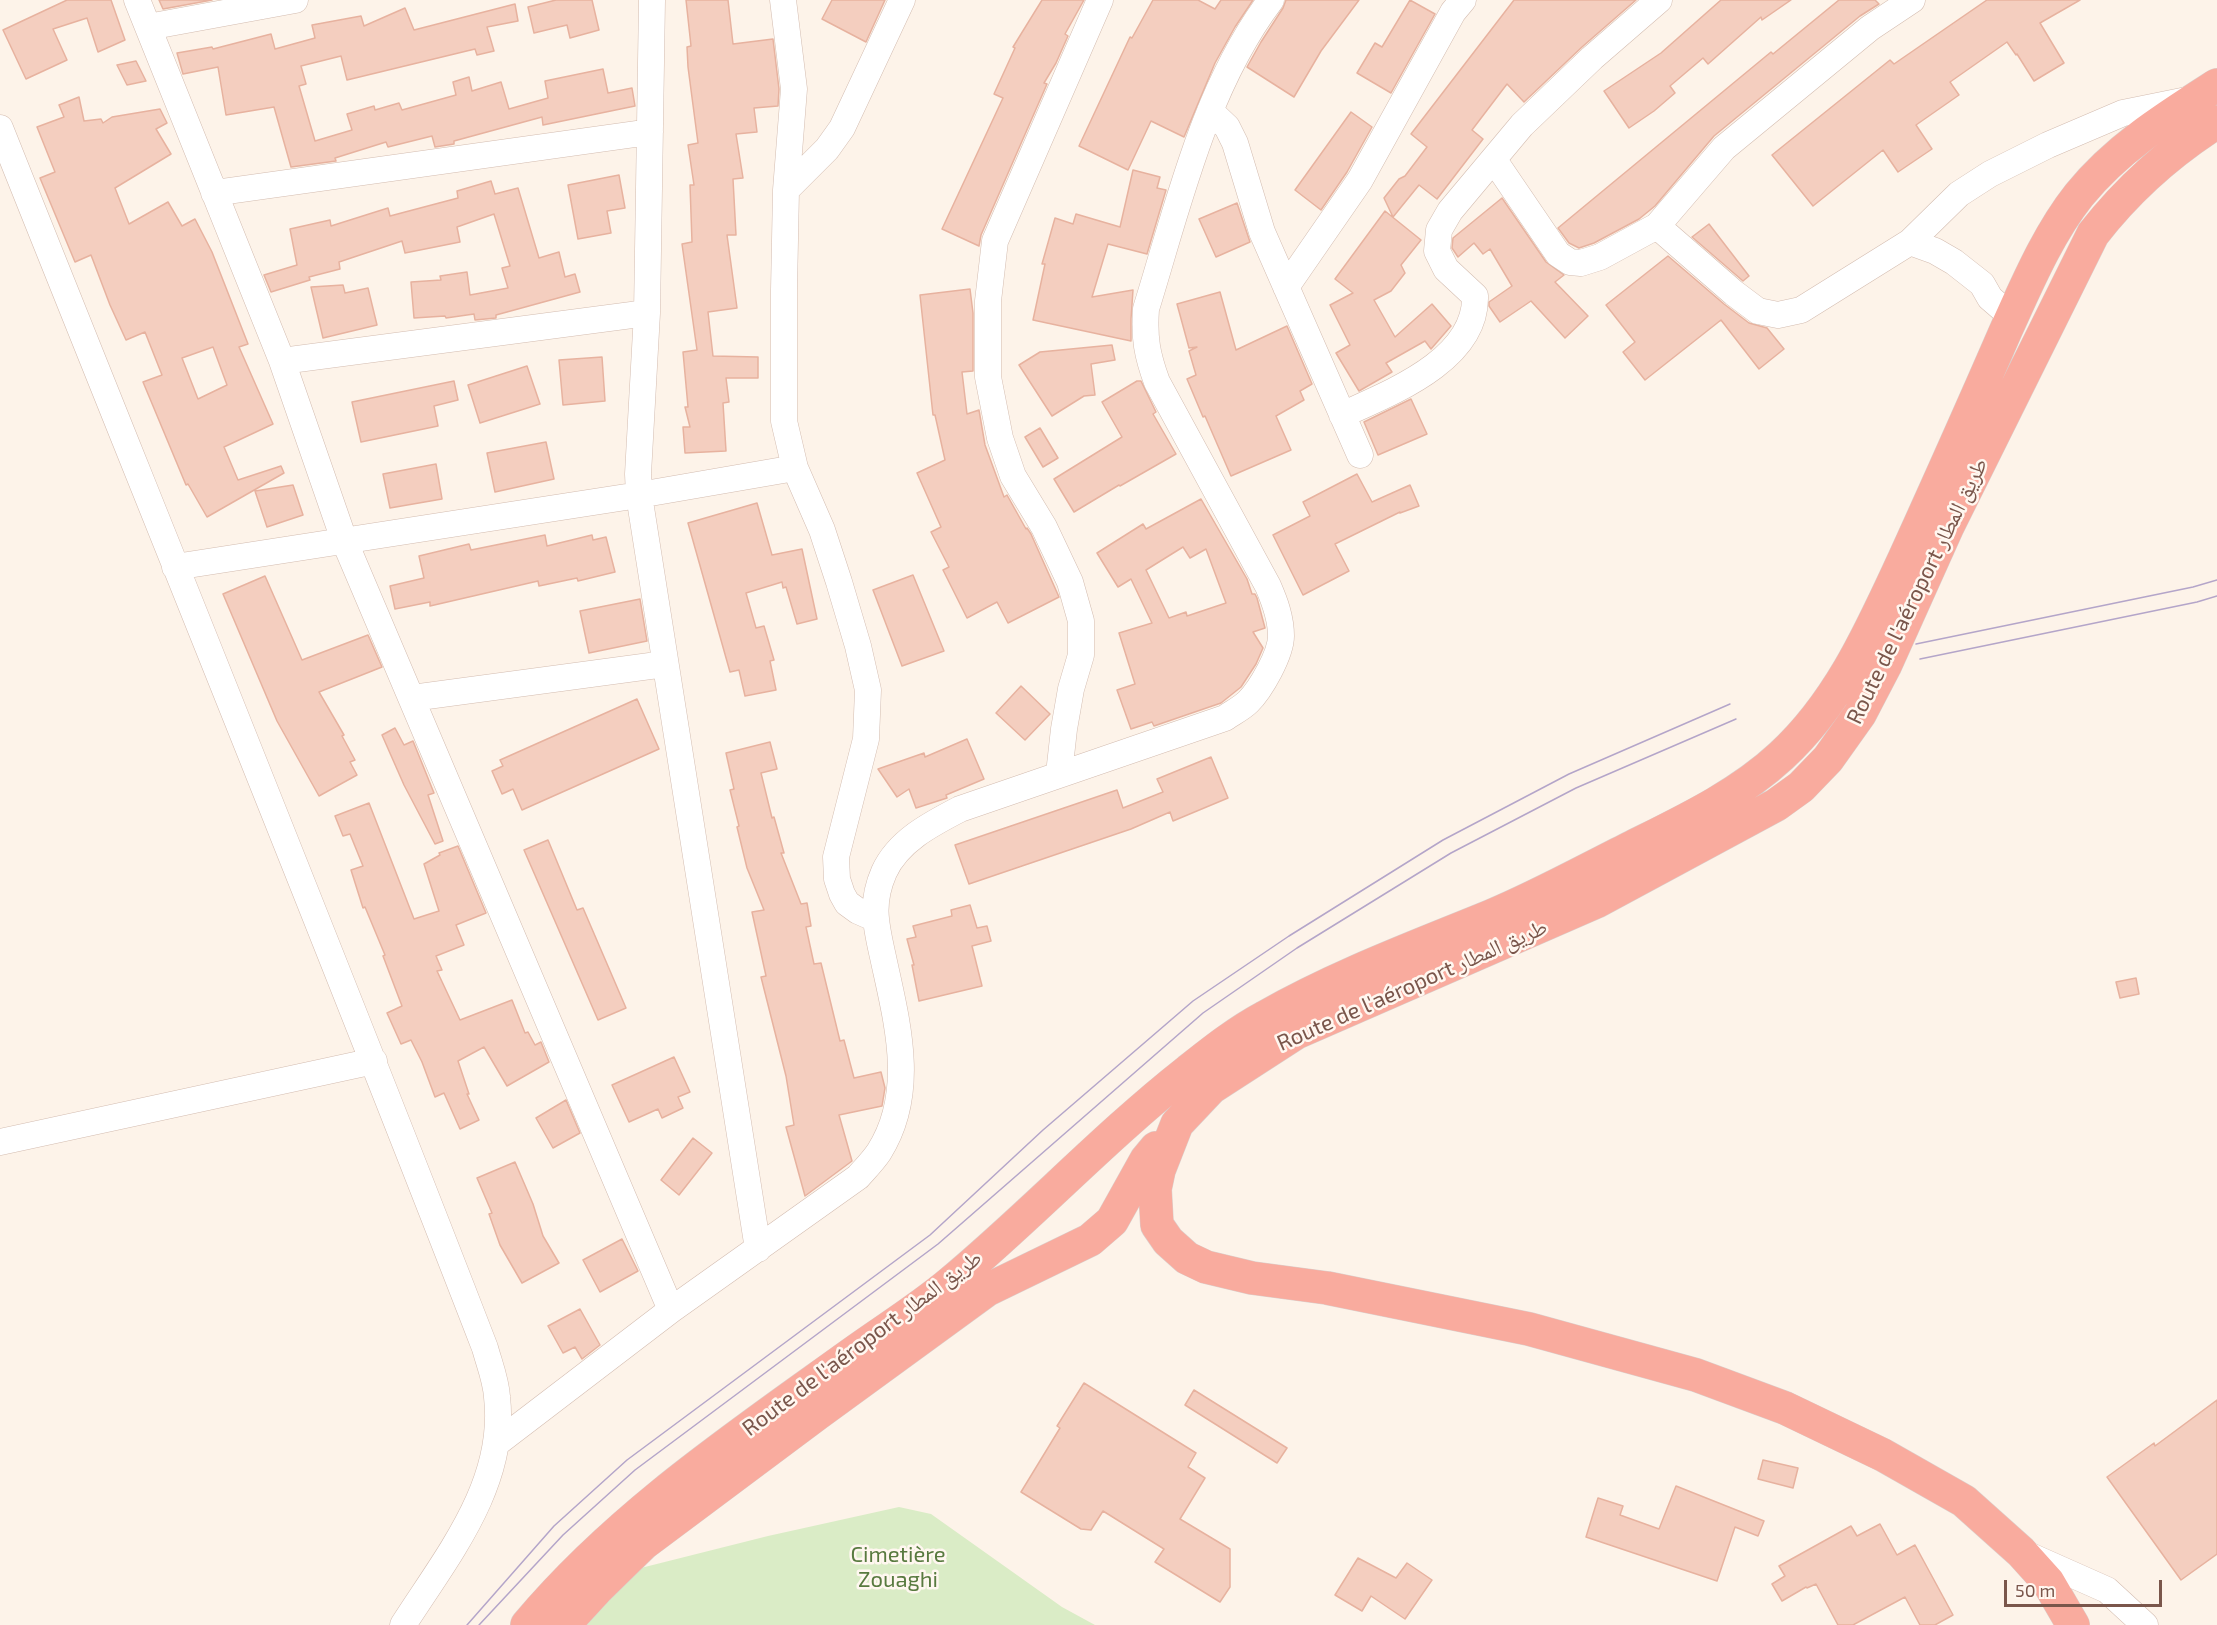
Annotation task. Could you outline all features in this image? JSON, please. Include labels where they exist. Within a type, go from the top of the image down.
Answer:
[{"type":"highway","name":"Route de l'aéroport طريق المطار","points":[[527,1625],[574,1573],[615,1534],[717,1451],[946,1286],[1148,1102],[1257,1021],[1304,995],[1371,964],[1499,913],[1673,827],[1732,794],[1780,758],[1820,714],[1857,656],[1923,516],[2012,317],[2050,239],[2076,198],[2109,161],[2150,128],[2210,102]]},
{"type":"highway","name":"Route de l'aéroport طريق المطار","points":[[2073,1625],[2048,1582],[2021,1552],[1964,1501],[1883,1455],[1785,1408],[1696,1376],[1529,1329],[1327,1288],[1252,1278],[1206,1267],[1187,1258],[1162,1233],[1157,1225],[1155,1189],[1159,1170],[1177,1124],[1211,1088],[1296,1033],[1596,902],[1776,805],[1801,787],[1828,759],[1860,714],[1885,666],[1947,528],[2093,234],[2114,207],[2140,180],[2176,149],[2210,102]]},
{"type":"highway","points":[[564,1625],[643,1544],[873,1373],[987,1290],[1090,1240],[1112,1221],[1146,1160],[1177,1124]]},
{"type":"street","points":[[137,0],[282,361],[344,540],[671,1310]]},
{"type":"street","points":[[148,27],[295,0]]},
{"type":"street","points":[[652,0],[647,313],[638,474],[639,495],[758,1249]]},
{"type":"street","points":[[783,0],[794,89],[786,190],[783,290],[784,421],[795,468],[825,540],[858,646],[868,690],[866,739],[836,857],[837,879],[847,903],[874,918]]},
{"type":"street","points":[[786,190],[827,149],[842,128],[902,0]]},
{"type":"street","points":[[1059,774],[1071,689],[1081,655],[1081,621],[1070,582],[1044,527],[1013,476],[1000,438],[988,377],[988,301],[995,241],[1100,0]]},
{"type":"street","points":[[497,1443],[671,1310],[858,1177],[879,1153],[896,1117],[902,1085],[899,1031],[874,918],[877,893],[884,872],[894,856],[908,841],[931,824],[960,809],[1225,718],[1248,702],[1268,671],[1278,650],[1281,636],[1277,607],[1268,586],[1156,382],[1144,337],[1146,309],[1202,132],[1228,66],[1271,0]]},
{"type":"street","points":[[1286,287],[1360,180],[1453,12],[1463,0]]},
{"type":"street","points":[[1342,415],[1415,381],[1450,352],[1471,324],[1475,296],[1472,291],[1454,278],[1440,261],[1437,251],[1439,230],[1450,211],[1530,118],[1592,58],[1659,0]]},
{"type":"street","points":[[1494,160],[1558,254],[1570,262],[1581,263],[1600,257],[1657,226],[1725,148],[1870,28],[1912,0]]},
{"type":"street","points":[[1657,226],[1687,254],[1758,311],[1778,315],[1801,310],[1910,242],[1959,194],[1990,174],[2123,112],[2210,102]]},
{"type":"street","points":[[1210,111],[1227,127],[1235,143],[1262,232],[1360,455]]},
{"type":"street","points":[[0,128],[374,1060],[485,1348],[497,1395],[497,1443],[491,1472],[471,1519],[403,1625]]},
{"type":"street","points":[[214,193],[650,132]]},
{"type":"street","points":[[1910,242],[1935,251],[1954,262],[1982,284],[1990,298],[2012,317]]},
{"type":"street","points":[[282,361],[647,313]]},
{"type":"street","points":[[175,567],[639,495],[795,468]]},
{"type":"street","points":[[412,698],[665,664]]},
{"type":"street","points":[[0,1142],[374,1060]]},
{"type":"street","points":[[2021,1552],[2107,1590],[2132,1622]]},
{"type":"green space","name":"Cimetière Zouaghi","points":[[899,1507],[931,1514],[1062,1607],[1095,1625],[566,1625],[613,1575],[768,1536]]},
{"type":"building","points":[[67,0],[111,0],[125,40],[98,52],[87,18],[53,29],[67,60],[26,79],[3,30]]},
{"type":"building","points":[[159,0],[212,0],[163,9]]},
{"type":"building","points":[[556,0],[592,0],[599,30],[570,38],[567,25],[534,33],[528,7]]},
{"type":"building","points":[[686,0],[728,0],[733,44],[773,39],[779,89],[778,106],[754,108],[757,132],[736,134],[743,178],[733,179],[736,235],[727,235],[737,308],[708,312],[713,356],[758,357],[758,378],[726,378],[729,402],[723,403],[726,451],[685,453],[683,427],[690,427],[685,407],[688,407],[683,352],[697,350],[682,244],[692,242],[690,185],[694,185],[688,145],[698,143],[688,67],[687,47],[691,46]]},
{"type":"building","points":[[832,0],[885,0],[866,42],[822,19]]},
{"type":"building","points":[[1042,0],[1084,0],[1065,34],[1068,36],[1044,83],[1047,84],[981,235],[979,246],[942,229],[1003,98],[994,94],[1015,48],[1013,47]]},
{"type":"building","points":[[1153,0],[1198,0],[1215,9],[1221,0],[1253,0],[1215,63],[1184,137],[1151,121],[1128,170],[1079,146],[1130,37],[1132,38]]},
{"type":"building","points":[[1286,0],[1359,0],[1321,51],[1294,97],[1247,67]]},
{"type":"building","points":[[1410,0],[1435,14],[1391,93],[1357,73],[1375,43],[1382,47]]},
{"type":"building","points":[[1514,0],[1636,0],[1524,102],[1507,84],[1472,130],[1483,139],[1437,199],[1419,185],[1393,217],[1384,198],[1399,179],[1405,176],[1427,147],[1411,134]]},
{"type":"building","points":[[1721,0],[1791,0],[1762,20],[1761,17],[1708,64],[1703,58],[1670,86],[1675,93],[1629,128],[1604,91],[1661,53]]},
{"type":"building","points":[[1839,0],[1875,0],[1879,4],[1860,16],[1714,136],[1655,206],[1639,219],[1594,243],[1579,248],[1569,243],[1558,228],[1771,52],[1773,54]]},
{"type":"building","points":[[1987,0],[2080,0],[2040,23],[2064,63],[2034,81],[2007,42],[1950,82],[1959,95],[1916,125],[1932,149],[1898,172],[1883,150],[1813,206],[1772,155],[1890,60],[1894,64]]},
{"type":"building","points":[[515,4],[518,21],[487,27],[494,51],[477,55],[475,49],[347,80],[341,56],[301,66],[306,84],[299,86],[315,141],[352,130],[347,114],[374,106],[375,110],[399,103],[402,110],[456,95],[453,82],[469,77],[472,91],[501,82],[509,109],[548,98],[545,81],[603,69],[608,93],[632,88],[635,106],[543,125],[542,117],[454,141],[454,144],[435,147],[432,136],[388,147],[386,142],[335,158],[336,161],[291,167],[274,107],[226,115],[218,67],[183,74],[177,53],[212,47],[213,49],[271,34],[275,49],[315,38],[312,25],[361,16],[364,26],[405,8],[414,30]]},
{"type":"building","points":[[136,61],[146,81],[127,85],[117,65]]},
{"type":"building","points":[[79,97],[84,121],[101,119],[103,123],[112,117],[160,109],[167,123],[156,129],[171,154],[115,188],[129,224],[168,202],[182,226],[195,219],[212,252],[248,344],[239,347],[273,424],[224,447],[238,480],[281,466],[284,473],[207,517],[188,484],[186,485],[143,382],[162,375],[145,332],[126,340],[91,255],[75,262],[40,178],[55,172],[37,127],[64,117],[59,105]],"holes":[[[213,347],[227,385],[198,399],[182,358]]]},
{"type":"building","points":[[1351,112],[1372,127],[1347,172],[1321,210],[1295,190]]},
{"type":"building","points":[[1133,170],[1160,177],[1157,188],[1166,190],[1147,254],[1108,244],[1092,297],[1133,290],[1131,341],[1033,320],[1045,264],[1042,264],[1055,218],[1073,224],[1076,214],[1120,227]]},
{"type":"building","points":[[619,175],[625,208],[607,211],[611,233],[578,239],[568,185]]},
{"type":"building","points":[[491,181],[495,194],[518,188],[539,258],[559,252],[565,277],[575,274],[580,292],[496,315],[496,318],[475,320],[474,314],[446,318],[445,316],[414,318],[411,282],[441,280],[440,276],[467,272],[470,295],[508,288],[502,268],[510,266],[494,214],[457,227],[460,242],[405,253],[402,241],[339,262],[340,269],[309,277],[310,280],[271,292],[264,275],[297,265],[290,229],[330,220],[331,226],[388,208],[390,216],[458,198],[457,191]]},
{"type":"building","points":[[1502,198],[1546,262],[1564,275],[1555,282],[1588,316],[1565,338],[1531,301],[1500,322],[1489,306],[1489,302],[1512,286],[1490,249],[1483,254],[1474,243],[1458,257],[1452,248],[1453,238]]},
{"type":"building","points":[[1237,203],[1250,242],[1216,257],[1199,219]]},
{"type":"building","points":[[1385,211],[1421,240],[1401,265],[1405,273],[1391,291],[1374,300],[1395,337],[1432,304],[1451,326],[1431,349],[1425,341],[1386,363],[1392,372],[1359,391],[1336,353],[1350,345],[1330,305],[1353,293],[1335,279]]},
{"type":"building","points":[[1709,224],[1749,276],[1743,281],[1692,237]]},
{"type":"building","points":[[1668,256],[1749,323],[1767,328],[1784,349],[1759,369],[1721,320],[1645,380],[1623,352],[1635,342],[1606,305]]},
{"type":"building","points":[[343,285],[345,293],[368,288],[377,325],[323,338],[311,287]]},
{"type":"building","points":[[970,289],[973,313],[973,371],[962,372],[967,414],[979,410],[985,445],[1004,497],[1007,495],[1031,534],[1059,597],[1008,623],[997,602],[967,618],[943,570],[949,567],[931,532],[941,527],[917,473],[945,460],[935,415],[933,415],[920,295]]},
{"type":"building","points":[[1220,292],[1236,350],[1287,326],[1312,384],[1300,391],[1304,400],[1276,416],[1291,450],[1231,476],[1187,379],[1196,375],[1189,351],[1197,347],[1189,348],[1177,304]]},
{"type":"building","points":[[1112,345],[1115,360],[1091,364],[1095,395],[1084,396],[1052,416],[1019,365],[1040,352]]},
{"type":"building","points":[[602,357],[605,401],[563,405],[559,360]]},
{"type":"building","points":[[527,366],[540,404],[480,423],[468,385]]},
{"type":"building","points":[[454,381],[458,400],[434,406],[438,426],[361,442],[352,402]]},
{"type":"building","points":[[1137,381],[1141,381],[1156,412],[1153,414],[1176,454],[1074,512],[1054,479],[1122,437],[1102,402]]},
{"type":"building","points":[[1411,399],[1427,434],[1378,455],[1364,422]]},
{"type":"building","points":[[1040,428],[1058,458],[1043,467],[1025,437]]},
{"type":"building","points":[[546,442],[554,479],[495,492],[487,453]]},
{"type":"building","points":[[436,464],[442,499],[390,508],[383,474]]},
{"type":"building","points":[[1357,474],[1372,502],[1410,485],[1419,506],[1400,512],[1335,544],[1349,571],[1303,595],[1273,535],[1310,516],[1303,502]]},
{"type":"building","points":[[293,485],[303,515],[267,527],[255,491]]},
{"type":"building","points":[[1201,499],[1247,579],[1252,594],[1255,594],[1257,598],[1265,628],[1253,632],[1263,648],[1256,664],[1241,687],[1221,703],[1154,726],[1152,722],[1131,729],[1117,690],[1135,684],[1119,633],[1152,623],[1131,579],[1118,587],[1097,553],[1143,524],[1146,529]],"holes":[[[1183,547],[1190,558],[1206,549],[1226,603],[1187,616],[1186,612],[1169,618],[1146,570]]]},
{"type":"building","points":[[757,503],[772,555],[802,549],[817,619],[797,624],[786,587],[783,588],[782,582],[746,593],[756,628],[764,626],[774,660],[770,661],[776,690],[745,696],[739,670],[730,672],[688,523]]},
{"type":"building","points":[[545,535],[547,546],[592,535],[593,540],[606,537],[615,572],[578,581],[577,578],[539,586],[538,581],[430,606],[430,602],[395,609],[390,586],[424,578],[419,556],[469,544],[471,550]]},
{"type":"building","points":[[913,575],[944,651],[902,666],[873,590]]},
{"type":"building","points":[[265,576],[302,660],[368,635],[382,667],[319,692],[344,735],[342,736],[355,760],[350,762],[357,775],[319,796],[277,721],[223,594]]},
{"type":"building","points":[[640,599],[647,641],[589,653],[580,611]]},
{"type":"building","points":[[1021,686],[1050,714],[1025,740],[996,713]]},
{"type":"building","points":[[637,699],[659,749],[522,810],[513,789],[502,794],[492,771],[503,766],[500,760]]},
{"type":"building","points":[[395,728],[404,745],[413,741],[434,793],[428,795],[443,841],[435,844],[404,785],[382,735]]},
{"type":"building","points":[[967,739],[984,779],[946,795],[947,798],[916,808],[909,789],[897,797],[878,769],[924,753],[925,757]]},
{"type":"building","points":[[770,742],[777,769],[761,773],[772,818],[774,817],[784,853],[781,853],[801,904],[807,903],[811,926],[806,927],[814,964],[821,963],[840,1041],[844,1040],[854,1078],[881,1072],[885,1088],[882,1106],[839,1115],[852,1161],[805,1196],[786,1127],[794,1125],[786,1076],[761,977],[766,976],[752,912],[764,910],[747,868],[737,827],[739,826],[730,790],[734,789],[726,753]]},
{"type":"building","points":[[1211,757],[1228,798],[1173,821],[1170,812],[1131,829],[969,884],[955,845],[1117,790],[1123,808],[1163,792],[1157,779]]},
{"type":"building","points":[[369,803],[414,919],[439,911],[424,864],[440,855],[439,853],[458,846],[486,913],[456,925],[464,945],[436,956],[442,970],[437,971],[460,1020],[512,1000],[525,1033],[528,1032],[535,1045],[541,1042],[549,1062],[507,1086],[484,1047],[458,1061],[469,1094],[467,1094],[479,1120],[460,1129],[444,1093],[435,1097],[411,1040],[401,1044],[387,1013],[402,1006],[383,956],[385,955],[365,907],[363,908],[351,870],[363,866],[350,834],[343,836],[335,816]]},
{"type":"building","points":[[548,840],[577,910],[583,908],[626,1008],[598,1020],[524,850]]},
{"type":"building","points":[[970,905],[977,928],[987,926],[991,941],[972,946],[982,986],[919,1001],[912,965],[914,965],[907,939],[916,937],[913,926],[952,916],[951,910]]},
{"type":"building","points":[[2136,978],[2139,994],[2120,998],[2116,982]]},
{"type":"building","points":[[674,1057],[690,1092],[678,1097],[683,1108],[662,1118],[658,1109],[629,1122],[612,1085]]},
{"type":"building","points":[[566,1100],[580,1133],[553,1148],[536,1118]]},
{"type":"building","points":[[693,1138],[712,1153],[679,1195],[661,1180]]},
{"type":"building","points":[[515,1162],[533,1204],[543,1236],[559,1263],[522,1283],[500,1245],[489,1214],[492,1213],[477,1178]]},
{"type":"building","points":[[622,1239],[638,1271],[600,1292],[583,1260]]},
{"type":"building","points":[[580,1309],[600,1345],[582,1359],[575,1347],[563,1353],[548,1326]]},
{"type":"building","points":[[1084,1383],[1196,1453],[1188,1467],[1205,1478],[1180,1519],[1230,1549],[1230,1587],[1220,1602],[1155,1562],[1164,1549],[1103,1511],[1091,1530],[1081,1529],[1021,1492],[1060,1428],[1057,1426]]},
{"type":"building","points":[[1194,1390],[1287,1448],[1277,1463],[1185,1405]]},
{"type":"building","points":[[2217,1400],[2217,1554],[2181,1580],[2107,1477],[2154,1443],[2155,1446]]},
{"type":"building","points":[[1763,1460],[1798,1468],[1793,1488],[1758,1479]]},
{"type":"building","points":[[1676,1486],[1764,1521],[1758,1536],[1735,1527],[1717,1581],[1586,1537],[1598,1498],[1623,1506],[1620,1515],[1659,1529]]},
{"type":"building","points":[[1880,1524],[1897,1555],[1915,1545],[1953,1615],[1935,1625],[1920,1625],[1905,1597],[1853,1625],[1838,1625],[1816,1584],[1782,1601],[1772,1584],[1785,1576],[1779,1566],[1851,1526],[1857,1536]]},
{"type":"building","points":[[1358,1558],[1396,1578],[1407,1563],[1432,1580],[1405,1619],[1371,1596],[1362,1611],[1335,1595]]},
{"type":"tram line","points":[[1916,644],[2193,587],[2217,580]]},
{"type":"tram line","points":[[1920,659],[2217,596]]},
{"type":"tram line","points":[[467,1625],[554,1526],[627,1460],[930,1235],[1043,1130],[1193,1001],[1289,936],[1443,840],[1569,774],[1730,704]]},
{"type":"tram line","points":[[479,1625],[563,1535],[635,1470],[938,1244],[1203,1013],[1297,948],[1451,853],[1576,788],[1736,719]]}]
